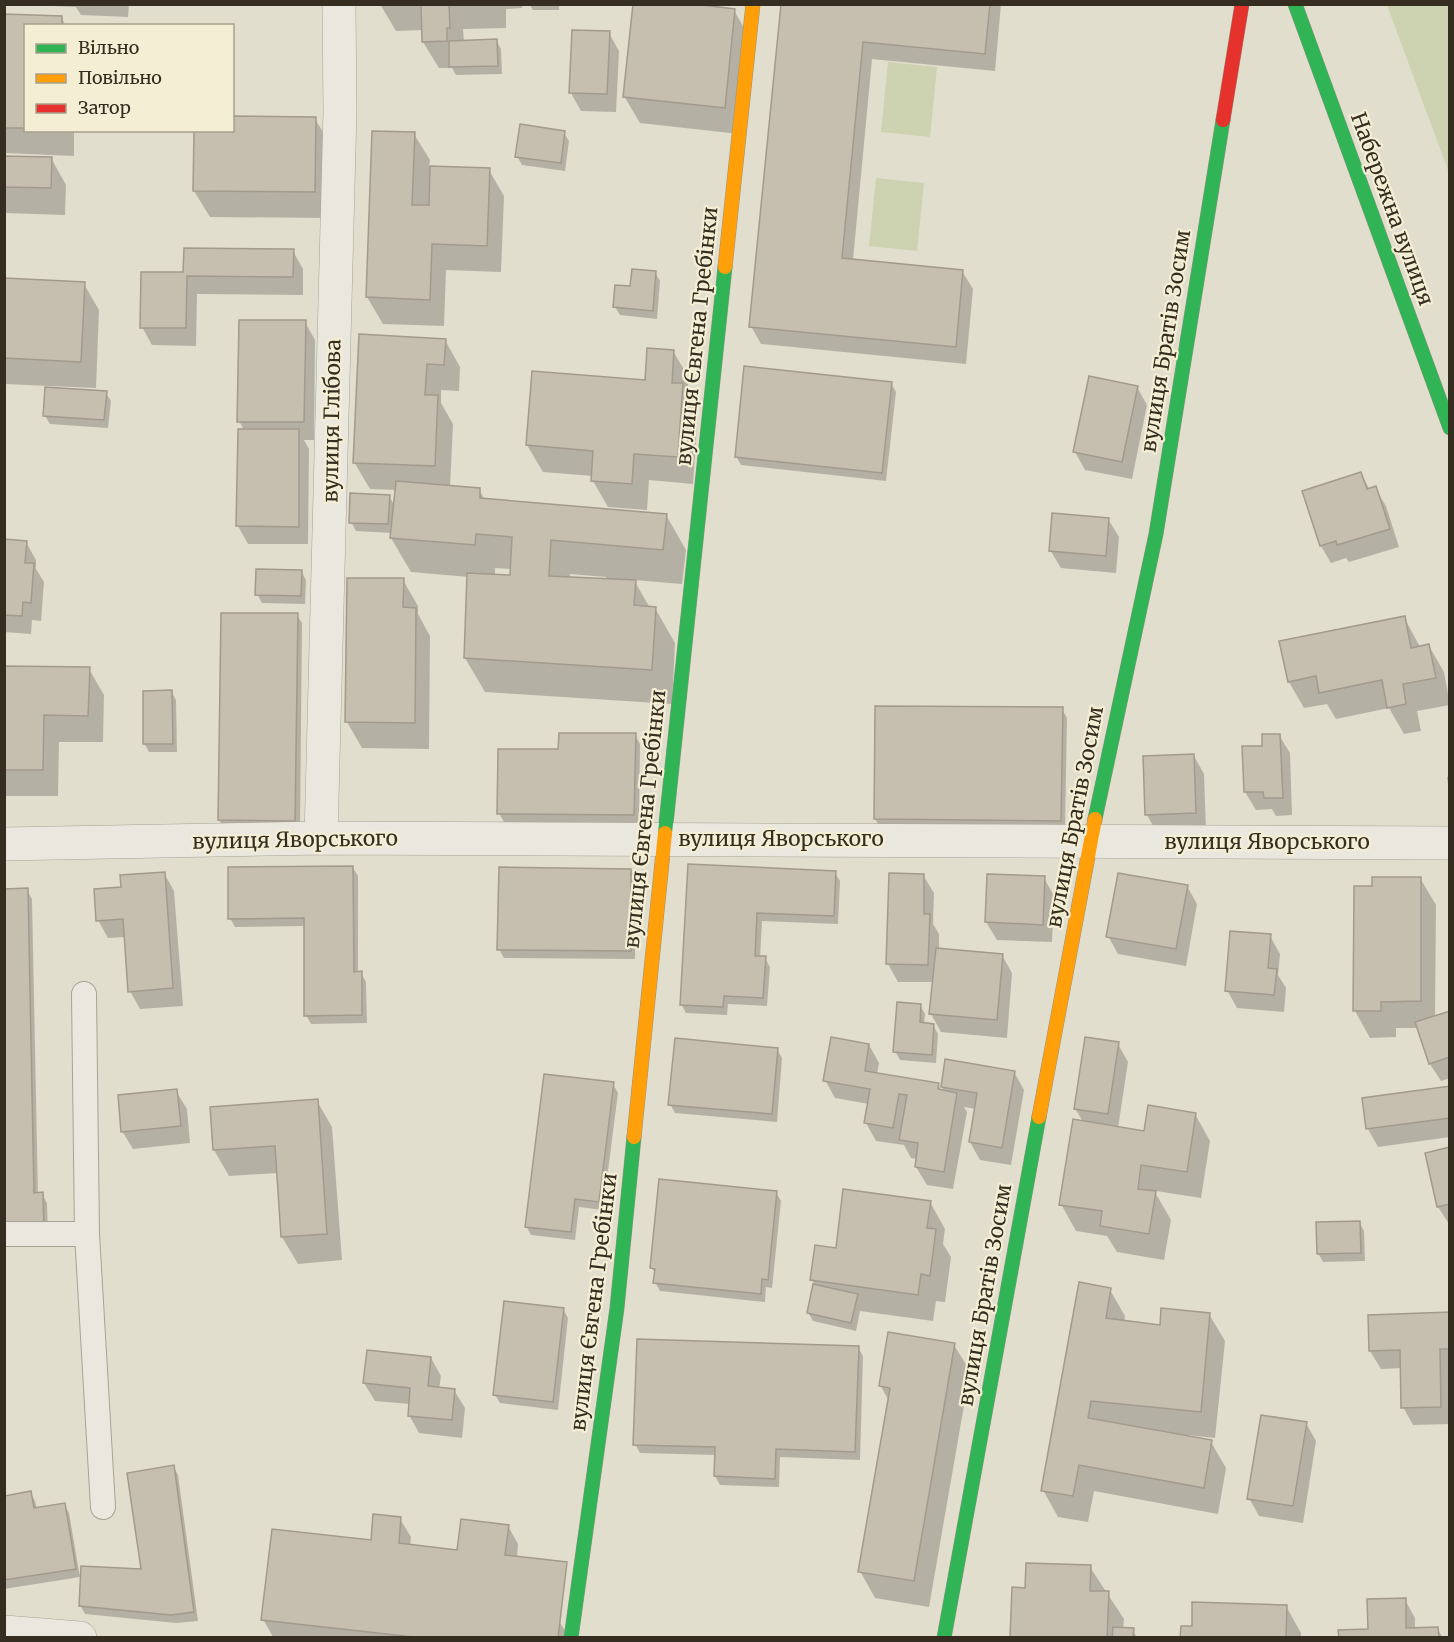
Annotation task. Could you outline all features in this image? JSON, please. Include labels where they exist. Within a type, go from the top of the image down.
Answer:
[{"type":"street","name":"вулиця Глібова","points":[[321,838],[340,111],[339,4]]},
{"type":"street","name":"вулиця Євгена Гребінки","points":[[571,1638],[617,1308],[664,839],[753,4]]},
{"type":"street","name":"вулиця Братів Зосим","points":[[944,1638],[1090,841],[1156,534],[1242,4]]},
{"type":"street","name":"Набережна вулиця","points":[[1295,4],[1449,428]]},
{"type":"street","name":"вулиця Яворського","points":[[4,844],[321,838],[1449,843]]},
{"type":"street","points":[[4,1632],[80,1638]]},
{"type":"lane","points":[[84,994],[87,1234],[103,1507]]},
{"type":"lane","points":[[4,1234],[87,1234]]},
{"type":"green space","points":[[1387,5],[1449,5],[1449,173]]},
{"type":"green space","points":[[888,62],[937,67],[930,137],[881,132]]},
{"type":"green space","points":[[876,178],[924,183],[917,251],[869,246]]},
{"type":"building","points":[[421,4],[449,4],[450,28],[447,28],[447,41],[422,42]]},
{"type":"building","points":[[633,4],[694,4],[735,9],[725,108],[623,97]]},
{"type":"building","points":[[781,4],[990,4],[985,54],[863,42],[842,258],[963,270],[956,347],[749,327]]},
{"type":"building","points":[[4,14],[62,16],[62,24],[24,24],[24,128],[4,128]]},
{"type":"building","points":[[572,30],[610,31],[607,94],[569,93]]},
{"type":"building","points":[[497,39],[498,66],[449,67],[449,41]]},
{"type":"building","points":[[234,116],[316,117],[315,192],[193,191],[194,132],[234,132]]},
{"type":"building","points":[[520,124],[565,131],[561,163],[515,157]]},
{"type":"building","points":[[372,131],[415,132],[412,205],[429,205],[430,166],[490,168],[487,246],[432,244],[430,300],[366,297]]},
{"type":"building","points":[[4,156],[52,157],[51,188],[4,187]]},
{"type":"building","points":[[184,248],[294,249],[293,277],[187,276],[186,328],[140,328],[141,272],[183,272]]},
{"type":"building","points":[[632,269],[656,271],[653,311],[613,307],[615,285],[630,286]]},
{"type":"building","points":[[4,278],[85,282],[81,362],[4,358]]},
{"type":"building","points":[[239,320],[306,320],[304,422],[237,422]]},
{"type":"building","points":[[359,334],[446,339],[444,365],[427,364],[425,395],[438,395],[435,466],[353,463]]},
{"type":"building","points":[[647,348],[674,350],[672,383],[683,383],[678,457],[634,454],[632,484],[591,481],[593,451],[526,445],[532,371],[645,380]]},
{"type":"building","points":[[744,366],[892,382],[882,473],[735,457]]},
{"type":"building","points":[[1089,376],[1138,386],[1122,462],[1073,452]]},
{"type":"building","points":[[45,387],[107,391],[104,420],[43,416]]},
{"type":"building","points":[[238,429],[299,429],[299,527],[236,526]]},
{"type":"building","points":[[1361,472],[1367,489],[1376,486],[1390,529],[1337,545],[1336,541],[1320,546],[1302,491]]},
{"type":"building","points":[[396,481],[480,488],[480,498],[667,514],[663,550],[551,540],[549,576],[636,580],[634,605],[656,607],[652,670],[464,658],[467,573],[510,575],[512,537],[476,534],[475,545],[390,538]]},
{"type":"building","points":[[350,493],[390,495],[388,524],[349,523]]},
{"type":"building","points":[[1052,513],[1109,518],[1106,556],[1049,551]]},
{"type":"building","points":[[4,539],[27,541],[25,563],[34,563],[31,603],[23,602],[22,616],[4,615]]},
{"type":"building","points":[[256,569],[302,570],[301,596],[255,595]]},
{"type":"building","points":[[347,578],[404,578],[403,607],[416,608],[415,723],[345,722]]},
{"type":"building","points":[[221,613],[298,613],[295,821],[218,820]]},
{"type":"building","points":[[1405,616],[1411,648],[1429,644],[1436,678],[1403,684],[1406,704],[1387,708],[1382,680],[1319,693],[1316,676],[1288,682],[1279,641]]},
{"type":"building","points":[[4,666],[90,667],[88,716],[44,715],[43,770],[4,770]]},
{"type":"building","points":[[172,690],[173,744],[143,744],[143,691]]},
{"type":"building","points":[[875,706],[1063,707],[1061,821],[874,819]]},
{"type":"building","points":[[559,733],[636,733],[634,815],[497,814],[498,749],[558,749]]},
{"type":"building","points":[[1262,734],[1280,734],[1283,798],[1264,798],[1263,792],[1244,792],[1242,746],[1262,746]]},
{"type":"building","points":[[1194,754],[1196,813],[1145,815],[1143,756]]},
{"type":"building","points":[[688,864],[836,871],[834,916],[757,913],[755,956],[766,956],[763,998],[724,996],[723,1007],[680,1005]]},
{"type":"building","points":[[353,866],[354,972],[362,971],[362,1015],[304,1016],[304,918],[228,919],[228,867]]},
{"type":"building","points":[[499,867],[631,869],[631,951],[497,950]]},
{"type":"building","points":[[165,872],[173,988],[128,992],[123,919],[96,921],[94,889],[121,887],[120,875]]},
{"type":"building","points":[[889,873],[924,874],[924,914],[930,914],[928,965],[886,964]]},
{"type":"building","points":[[1118,873],[1188,885],[1176,949],[1106,937]]},
{"type":"building","points":[[987,874],[1045,876],[1043,925],[985,922]]},
{"type":"building","points":[[1372,877],[1421,877],[1421,1001],[1381,1002],[1381,1011],[1353,1011],[1354,886],[1372,886]]},
{"type":"building","points":[[28,888],[34,1193],[43,1192],[44,1230],[4,1223],[4,889]]},
{"type":"building","points":[[1230,931],[1271,934],[1268,968],[1277,969],[1274,995],[1225,991]]},
{"type":"building","points":[[936,948],[1003,954],[997,1020],[929,1014]]},
{"type":"building","points":[[897,1002],[921,1004],[920,1022],[934,1024],[932,1055],[893,1052]]},
{"type":"building","points":[[1450,1011],[1450,1057],[1429,1064],[1415,1022]]},
{"type":"building","points":[[831,1037],[869,1044],[865,1071],[939,1083],[938,1089],[957,1093],[944,1172],[915,1167],[918,1143],[899,1140],[907,1095],[899,1094],[893,1128],[864,1123],[870,1089],[823,1081]]},
{"type":"building","points":[[1085,1037],[1119,1042],[1108,1114],[1074,1109]]},
{"type":"building","points":[[675,1038],[778,1048],[772,1114],[668,1105]]},
{"type":"building","points":[[945,1059],[1015,1071],[1002,1148],[969,1142],[977,1093],[941,1087]]},
{"type":"building","points":[[544,1074],[614,1082],[599,1202],[575,1199],[571,1232],[525,1227]]},
{"type":"building","points":[[1450,1086],[1450,1118],[1366,1129],[1362,1098]]},
{"type":"building","points":[[177,1089],[181,1126],[121,1132],[118,1095]]},
{"type":"building","points":[[318,1099],[327,1234],[281,1237],[275,1146],[213,1150],[210,1107]]},
{"type":"building","points":[[1148,1105],[1196,1113],[1187,1172],[1141,1165],[1138,1189],[1156,1191],[1149,1234],[1100,1226],[1102,1211],[1059,1205],[1073,1119],[1144,1131]]},
{"type":"building","points":[[1450,1147],[1450,1204],[1437,1207],[1425,1153]]},
{"type":"building","points":[[659,1179],[777,1191],[768,1280],[762,1279],[761,1294],[653,1283],[655,1269],[650,1268]]},
{"type":"building","points":[[843,1189],[931,1201],[927,1228],[936,1229],[930,1276],[921,1274],[918,1295],[810,1280],[815,1245],[836,1248]]},
{"type":"building","points":[[1360,1221],[1361,1253],[1317,1254],[1316,1222]]},
{"type":"building","points":[[1079,1282],[1111,1288],[1106,1318],[1160,1325],[1161,1308],[1210,1313],[1201,1412],[1091,1401],[1088,1418],[1212,1440],[1204,1488],[1079,1465],[1073,1496],[1041,1491]]},
{"type":"building","points":[[813,1284],[858,1294],[851,1323],[807,1313]]},
{"type":"building","points":[[504,1301],[564,1308],[553,1402],[493,1395]]},
{"type":"building","points":[[1450,1312],[1450,1349],[1440,1349],[1441,1407],[1401,1408],[1400,1350],[1369,1351],[1368,1315]]},
{"type":"building","points":[[888,1332],[955,1343],[914,1581],[858,1572],[890,1388],[879,1386]]},
{"type":"building","points":[[637,1339],[859,1346],[855,1452],[776,1449],[775,1479],[714,1476],[715,1447],[633,1445]]},
{"type":"building","points":[[367,1350],[431,1357],[428,1386],[455,1389],[452,1420],[408,1416],[410,1388],[363,1383]]},
{"type":"building","points":[[1261,1415],[1307,1422],[1293,1506],[1247,1499]]},
{"type":"building","points":[[174,1465],[194,1612],[171,1615],[79,1606],[81,1566],[141,1569],[127,1473]]},
{"type":"building","points":[[31,1491],[34,1508],[65,1503],[76,1569],[4,1580],[4,1496]]},
{"type":"building","points":[[373,1514],[401,1517],[399,1543],[457,1550],[461,1519],[509,1525],[505,1555],[567,1562],[558,1638],[422,1638],[261,1620],[272,1529],[371,1540]]},
{"type":"building","points":[[1026,1563],[1091,1565],[1090,1591],[1109,1591],[1107,1638],[1010,1638],[1012,1587],[1025,1588]]},
{"type":"building","points":[[1406,1598],[1406,1628],[1438,1627],[1439,1638],[1339,1638],[1338,1630],[1368,1629],[1367,1599]]},
{"type":"building","points":[[1192,1602],[1287,1605],[1286,1638],[1180,1638],[1181,1626],[1192,1626]]},
{"type":"building","points":[[1113,1627],[1134,1628],[1133,1638],[1112,1638]]},
{"type":"traffic: fast","points":[[1295,4],[1450,428]]},
{"type":"traffic: fast","points":[[1095,819],[1156,534],[1223,120]]},
{"type":"traffic: fast","points":[[665,833],[725,267]]},
{"type":"traffic: fast","points":[[944,1638],[1039,1117]]},
{"type":"traffic: fast","points":[[571,1638],[617,1308],[634,1137]]},
{"type":"traffic: slow","points":[[725,267],[753,4]]},
{"type":"traffic: slow","points":[[1039,1117],[1095,819]]},
{"type":"traffic: slow","points":[[634,1137],[665,833]]},
{"type":"traffic: jam","points":[[1223,120],[1242,4]]}]
